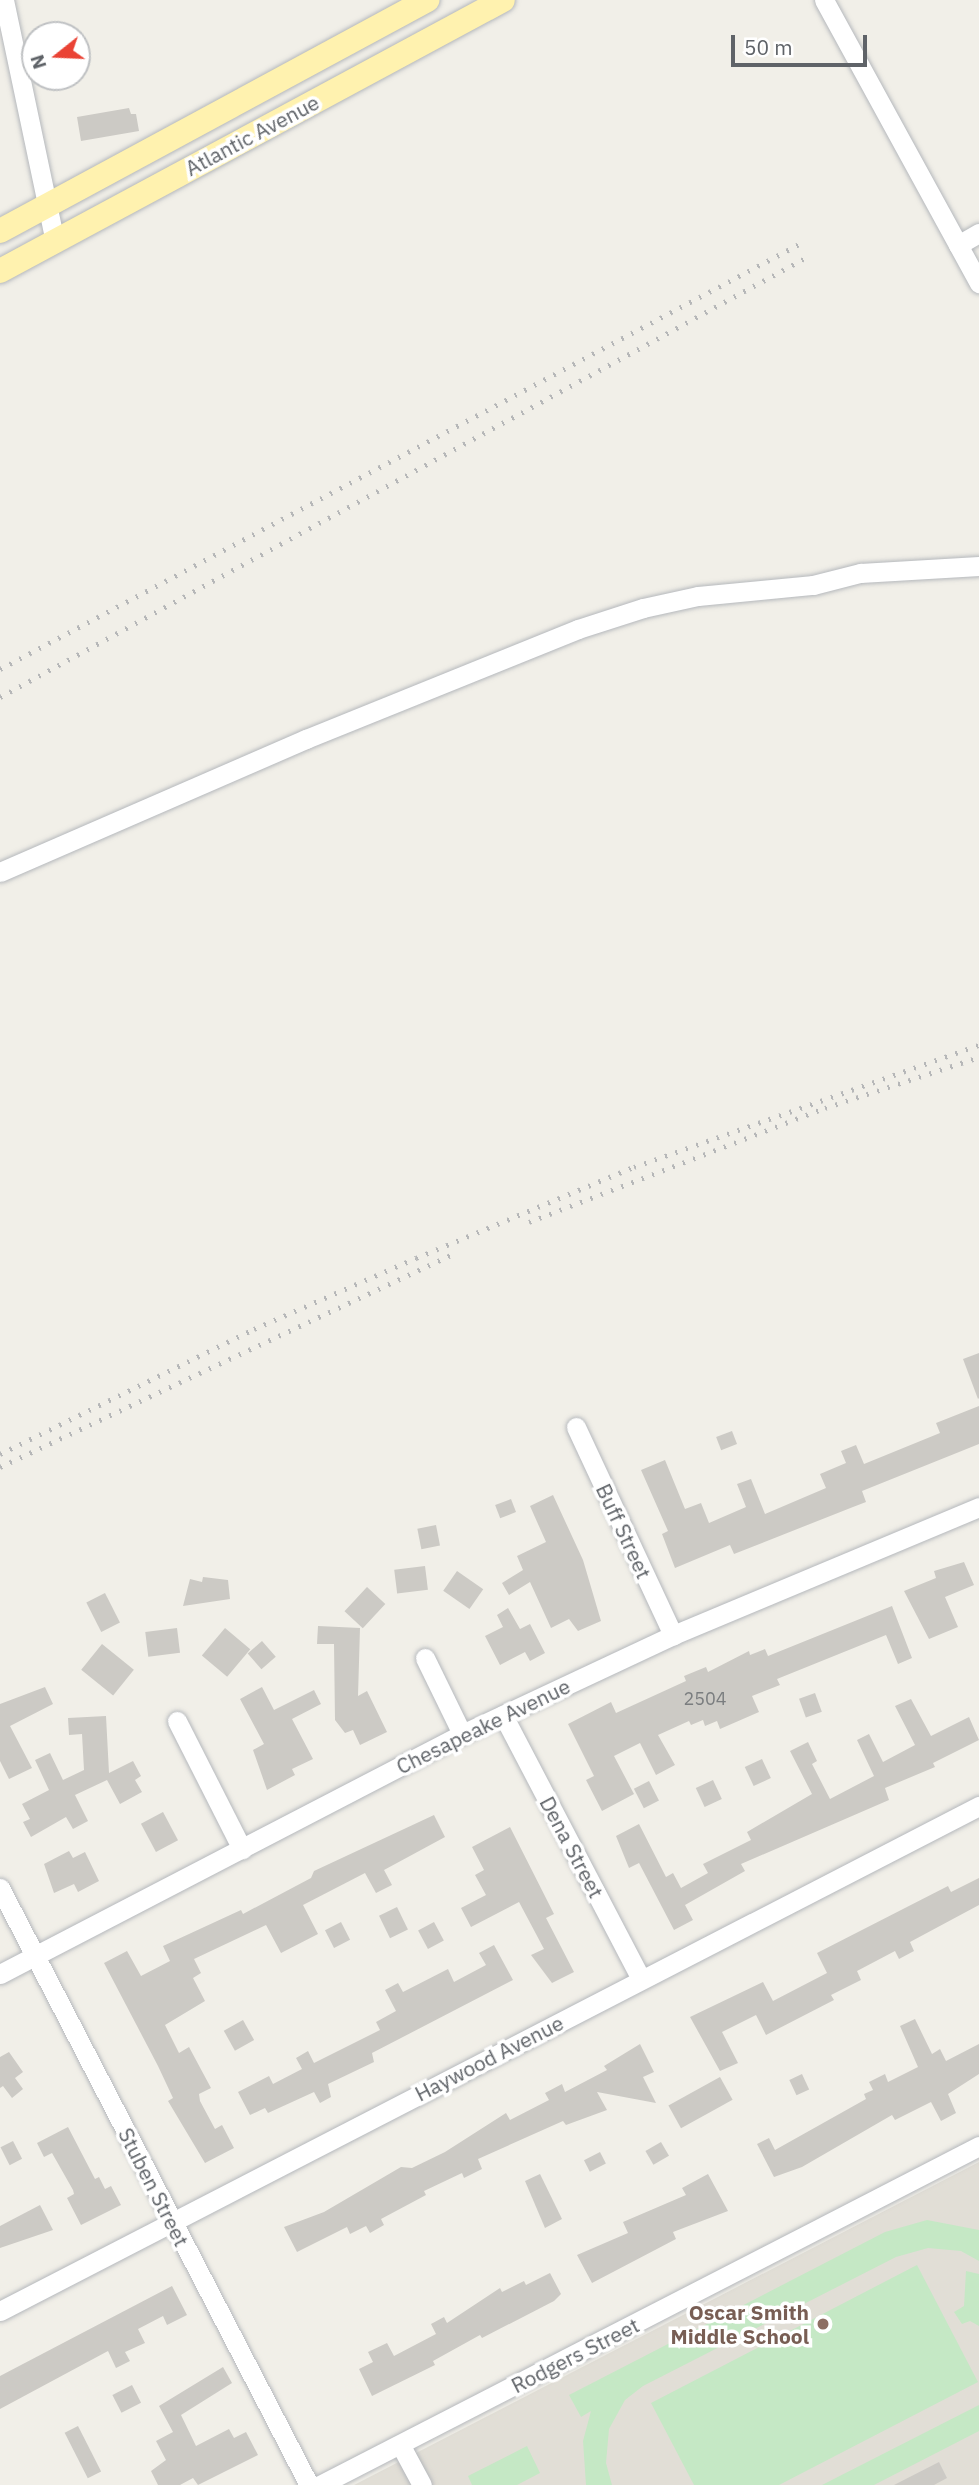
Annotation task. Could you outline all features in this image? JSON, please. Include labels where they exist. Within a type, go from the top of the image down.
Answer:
[{"type":"main road","name":"Atlantic Avenue","points":[[0,231],[429,0]]},
{"type":"main road","name":"Atlantic Avenue","points":[[0,271],[503,0]]},
{"type":"street","points":[[4,0],[55,241]]},
{"type":"street","points":[[824,0],[979,283]]},
{"type":"street","points":[[958,245],[979,233]]},
{"type":"street","points":[[0,872],[306,739],[578,629],[630,612],[698,596],[813,585],[860,573],[979,566]]},
{"type":"street","name":"Buff Street","points":[[576,1426],[673,1634]]},
{"type":"street","name":"Chesapeake Avenue","points":[[0,1974],[462,1734],[673,1634],[979,1507]]},
{"type":"street","points":[[425,1658],[462,1734]]},
{"type":"street","name":"Dena Street","points":[[503,1715],[642,1979]]},
{"type":"street","points":[[177,1721],[242,1849]]},
{"type":"street","name":"Haywood Avenue","points":[[0,2311],[979,1806]]},
{"type":"street","name":"Stuben Street","points":[[0,1888],[309,2485]]},
{"type":"street","name":"Rodgers Street","points":[[320,2485],[401,2446],[979,2146]]},
{"type":"street","points":[[401,2446],[422,2485]]},
{"type":"shaded area","name":"Oscar Smith Middle School","points":[[979,2162],[979,2485],[354,2485]]},
{"type":"green space","points":[[927,2220],[979,2230],[979,2261],[961,2251],[928,2248],[896,2257],[643,2386],[625,2400],[609,2429],[606,2463],[612,2485],[586,2485],[583,2441],[591,2411],[581,2417],[569,2395],[885,2232]]},
{"type":"green space","points":[[917,2265],[978,2382],[779,2485],[694,2485],[651,2403]]},
{"type":"green space","points":[[966,2271],[979,2274],[979,2326],[970,2321],[962,2324],[954,2312],[964,2306]]},
{"type":"green space","points":[[979,2405],[979,2431],[874,2485],[822,2485]]},
{"type":"green space","points":[[527,2446],[540,2473],[517,2485],[472,2485],[468,2476]]},
{"type":"building","points":[[129,108],[131,114],[136,114],[139,131],[81,141],[77,117]]},
{"type":"building","points":[[979,1353],[979,1398],[978,1399],[963,1359]]},
{"type":"building","points":[[979,1406],[979,1444],[862,1491],[866,1502],[734,1554],[730,1545],[675,1568],[662,1534],[668,1531],[641,1470],[665,1460],[685,1509],[701,1503],[709,1523],[746,1507],[737,1484],[751,1479],[765,1514],[826,1488],[820,1474],[846,1463],[841,1451],[856,1445],[864,1464],[940,1433],[936,1423]]},
{"type":"building","points":[[732,1431],[737,1444],[721,1450],[716,1437]]},
{"type":"building","points":[[553,1495],[583,1560],[601,1621],[578,1631],[569,1619],[551,1628],[530,1582],[509,1595],[502,1583],[523,1570],[517,1556],[546,1542],[530,1506]]},
{"type":"building","points":[[511,1499],[516,1512],[500,1518],[495,1505]]},
{"type":"building","points":[[436,1525],[440,1546],[421,1549],[417,1529]]},
{"type":"building","points":[[964,1562],[974,1585],[945,1597],[958,1627],[929,1639],[904,1591],[936,1578],[934,1571]]},
{"type":"building","points":[[425,1566],[428,1590],[397,1594],[394,1570]]},
{"type":"building","points":[[457,1571],[483,1589],[469,1609],[443,1591]]},
{"type":"building","points":[[203,1577],[228,1580],[230,1599],[183,1606],[190,1579],[202,1582]]},
{"type":"building","points":[[367,1587],[385,1604],[363,1628],[344,1611]]},
{"type":"building","points":[[105,1593],[120,1622],[101,1632],[86,1603]]},
{"type":"building","points":[[892,1606],[912,1658],[898,1664],[886,1635],[777,1679],[780,1685],[752,1696],[759,1712],[720,1729],[717,1721],[705,1726],[703,1720],[691,1725],[689,1721],[658,1735],[675,1765],[656,1775],[640,1743],[614,1756],[634,1794],[602,1811],[586,1780],[594,1776],[568,1724],[611,1702],[616,1713],[686,1681],[684,1676],[706,1667],[708,1672],[749,1651],[750,1655],[765,1649],[768,1656]]},
{"type":"building","points":[[508,1608],[520,1629],[530,1624],[545,1653],[530,1661],[525,1652],[500,1665],[485,1636],[503,1627],[497,1615]]},
{"type":"building","points":[[318,1626],[360,1628],[358,1696],[367,1691],[387,1732],[360,1745],[353,1730],[345,1733],[335,1720],[334,1644],[317,1644]]},
{"type":"building","points":[[177,1628],[180,1653],[148,1657],[145,1632]]},
{"type":"building","points":[[225,1628],[250,1649],[227,1677],[202,1656]]},
{"type":"building","points":[[262,1641],[276,1657],[261,1669],[248,1653]]},
{"type":"building","points":[[102,1644],[134,1670],[113,1695],[81,1670]]},
{"type":"building","points":[[45,1687],[53,1704],[10,1726],[32,1768],[9,1779],[0,1761],[0,1704]]},
{"type":"building","points":[[262,1687],[274,1710],[314,1690],[321,1704],[292,1719],[313,1759],[292,1769],[295,1775],[267,1790],[253,1750],[264,1744],[240,1699]]},
{"type":"building","points":[[815,1693],[822,1712],[806,1718],[799,1699]]},
{"type":"building","points":[[911,1699],[931,1736],[969,1717],[979,1740],[933,1763],[935,1767],[885,1788],[889,1800],[741,1864],[745,1871],[685,1905],[693,1920],[674,1930],[639,1863],[629,1868],[616,1836],[639,1824],[666,1877],[673,1873],[681,1888],[708,1873],[703,1864],[751,1840],[747,1832],[812,1794],[790,1751],[808,1742],[817,1761],[812,1764],[830,1799],[874,1776],[857,1740],[869,1734],[883,1762],[915,1745],[895,1706]]},
{"type":"building","points":[[106,1716],[109,1773],[133,1761],[141,1776],[135,1780],[142,1792],[120,1804],[107,1780],[75,1795],[88,1821],[73,1829],[66,1817],[31,1837],[23,1822],[30,1819],[22,1804],[49,1790],[35,1760],[50,1753],[63,1780],[84,1770],[82,1734],[69,1735],[68,1718]]},
{"type":"building","points":[[762,1759],[771,1778],[754,1786],[745,1767]]},
{"type":"building","points":[[713,1780],[722,1799],[705,1807],[696,1788]]},
{"type":"building","points":[[649,1781],[659,1801],[644,1808],[634,1789]]},
{"type":"building","points":[[163,1812],[178,1840],[156,1852],[141,1824]]},
{"type":"building","points":[[434,1815],[445,1837],[384,1870],[392,1885],[376,1893],[365,1873],[303,1905],[318,1934],[281,1953],[266,1925],[194,1959],[201,1973],[193,1978],[205,2001],[165,2025],[179,2053],[189,2047],[211,2088],[199,2094],[200,2101],[215,2129],[222,2125],[234,2148],[205,2163],[168,2101],[173,2098],[104,1963],[127,1951],[141,1976],[170,1961],[163,1946],[241,1910],[243,1914],[311,1878],[314,1871]]},
{"type":"building","points":[[510,1827],[554,1914],[546,1918],[574,1972],[552,1983],[531,1955],[544,1949],[519,1902],[471,1927],[461,1908],[486,1895],[475,1875],[484,1870],[472,1847]]},
{"type":"building","points":[[69,1851],[73,1858],[85,1852],[99,1881],[78,1892],[74,1884],[54,1893],[44,1864]]},
{"type":"building","points":[[979,1878],[979,1905],[910,1942],[914,1951],[899,1959],[895,1951],[857,1971],[861,1980],[831,1995],[834,2000],[766,2035],[756,2015],[722,2032],[738,2063],[720,2071],[690,2017],[763,1982],[773,2001],[827,1973],[817,1953],[948,1886],[951,1892]]},
{"type":"building","points":[[397,1907],[408,1929],[390,1938],[379,1916]]},
{"type":"building","points":[[341,1922],[350,1940],[334,1948],[325,1930]]},
{"type":"building","points":[[434,1922],[444,1941],[428,1949],[418,1930]]},
{"type":"building","points":[[494,1945],[513,1980],[372,2053],[374,2062],[328,2084],[331,2097],[320,2103],[314,2092],[268,2113],[265,2108],[250,2115],[238,2092],[269,2076],[273,2084],[302,2069],[296,2058],[308,2051],[314,2063],[380,2030],[376,2022],[396,2011],[385,1990],[398,1983],[403,1992],[448,1969],[454,1982],[486,1965],[479,1953]]},
{"type":"building","points":[[915,2019],[932,2054],[940,2049],[946,2061],[979,2044],[979,2074],[948,2094],[956,2113],[941,2121],[931,2102],[895,2120],[892,2115],[802,2167],[774,2177],[757,2144],[769,2138],[775,2150],[866,2099],[864,2094],[873,2090],[869,2082],[885,2074],[888,2082],[918,2067],[900,2026]]},
{"type":"building","points":[[243,2020],[254,2040],[235,2051],[224,2031]]},
{"type":"building","points":[[640,2044],[654,2072],[643,2077],[656,2103],[597,2092],[607,2110],[566,2125],[563,2121],[478,2159],[482,2169],[464,2178],[462,2173],[424,2191],[426,2195],[381,2219],[384,2225],[370,2233],[366,2226],[350,2234],[347,2227],[297,2252],[284,2227],[324,2212],[401,2167],[412,2168],[445,2152],[506,2113],[510,2120],[549,2100],[545,2093],[562,2084],[565,2092],[607,2070],[604,2066]]},
{"type":"building","points":[[9,2052],[23,2072],[15,2078],[23,2089],[12,2098],[3,2086],[0,2088],[0,2057]]},
{"type":"building","points":[[802,2074],[809,2089],[796,2095],[789,2080]]},
{"type":"building","points":[[720,2077],[733,2100],[681,2128],[668,2106]]},
{"type":"building","points":[[68,2127],[95,2179],[99,2177],[105,2189],[111,2186],[121,2205],[81,2225],[67,2198],[74,2194],[73,2190],[52,2153],[44,2157],[37,2143]]},
{"type":"building","points":[[13,2141],[22,2159],[10,2165],[1,2147]]},
{"type":"building","points":[[661,2142],[669,2156],[653,2165],[645,2151]]},
{"type":"building","points":[[600,2152],[606,2164],[590,2172],[584,2160]]},
{"type":"building","points":[[540,2174],[562,2219],[545,2228],[525,2181]]},
{"type":"building","points":[[708,2174],[728,2211],[673,2232],[676,2239],[592,2283],[577,2255],[628,2233],[623,2222],[686,2195],[682,2188]]},
{"type":"building","points":[[40,2205],[53,2230],[0,2248],[0,2226]]},
{"type":"building","points":[[550,2273],[561,2294],[554,2301],[482,2338],[480,2335],[433,2361],[435,2365],[372,2396],[359,2369],[373,2362],[368,2352],[387,2343],[394,2356],[436,2334],[431,2324],[444,2317],[447,2323],[500,2288],[502,2292],[524,2281],[526,2285]]},
{"type":"building","points":[[172,2286],[187,2315],[167,2325],[163,2316],[138,2329],[145,2343],[125,2352],[130,2361],[116,2368],[108,2351],[0,2409],[0,2376]]},
{"type":"building","points":[[223,2367],[232,2383],[181,2415],[196,2446],[229,2429],[234,2438],[246,2432],[258,2455],[198,2485],[193,2478],[180,2485],[158,2485],[151,2471],[166,2460],[156,2441],[173,2432],[159,2406]]},
{"type":"building","points":[[132,2385],[141,2403],[121,2413],[112,2395]]},
{"type":"building","points":[[78,2426],[101,2471],[88,2478],[65,2433]]},
{"type":"building","points":[[939,2462],[947,2478],[934,2485],[894,2485]]},
{"type":"railway","points":[[0,669],[803,242]]},
{"type":"railway","points":[[0,697],[809,256]]},
{"type":"railway","points":[[0,1454],[254,1329],[416,1258],[634,1167],[979,1045]]},
{"type":"railway","points":[[529,1222],[825,1108],[979,1057]]},
{"type":"railway","points":[[0,1467],[455,1253]]},
{"type":"place","name":"Oscar Smith Middle School","points":[[823,2324]]}]
